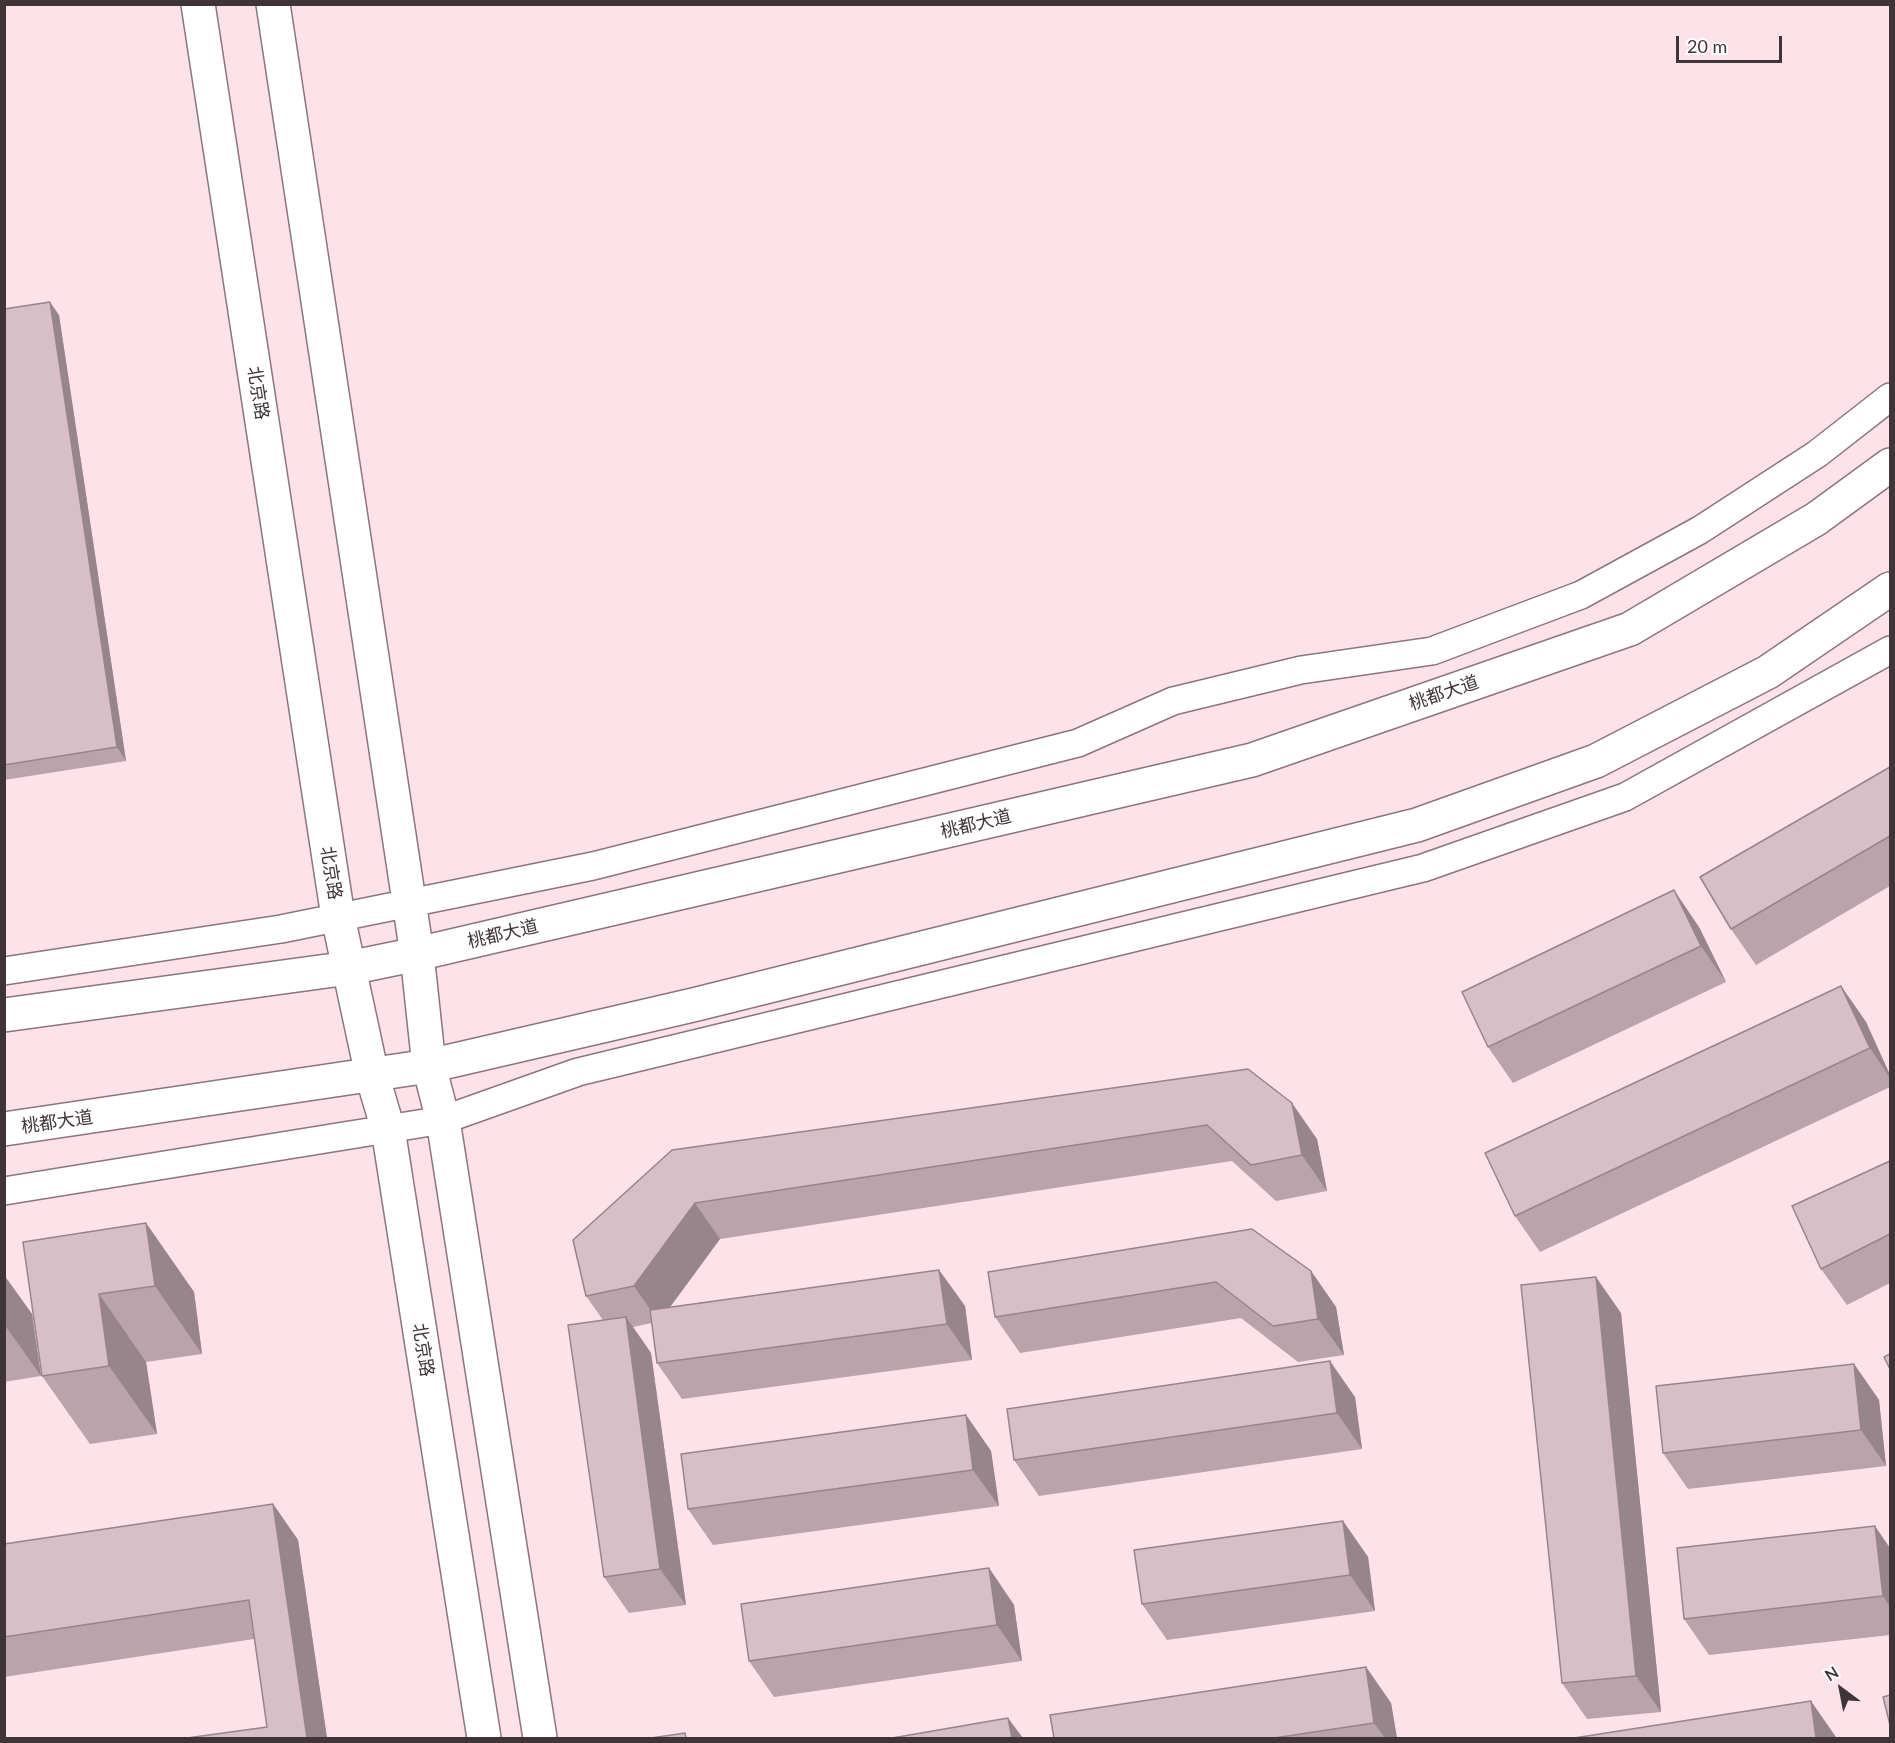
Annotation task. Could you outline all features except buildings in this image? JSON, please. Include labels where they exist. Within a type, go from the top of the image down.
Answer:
[{"type":"main road","name":"北京路","points":[[198,4],[338,917],[372,1075],[388,1130],[484,1738]]},
{"type":"main road","points":[[273,4],[417,954],[429,1066],[443,1120],[540,1738]]},
{"type":"main road","name":"桃都大道","points":[[4,1015],[349,968],[1252,760],[1630,629],[1816,519],[1890,465]]},
{"type":"main road","name":"桃都大道","points":[[4,1129],[429,1066],[693,1005],[1417,825],[1596,761],[1768,672],[1890,589]]},
{"type":"street","points":[[4,971],[280,929],[593,866],[1077,743],[1184,698],[1301,670],[1432,651],[1581,595],[1700,530],[1817,454],[1890,397]]},
{"type":"street","points":[[4,1191],[443,1120],[578,1072],[1423,868],[1625,797],[1890,650]]}]
